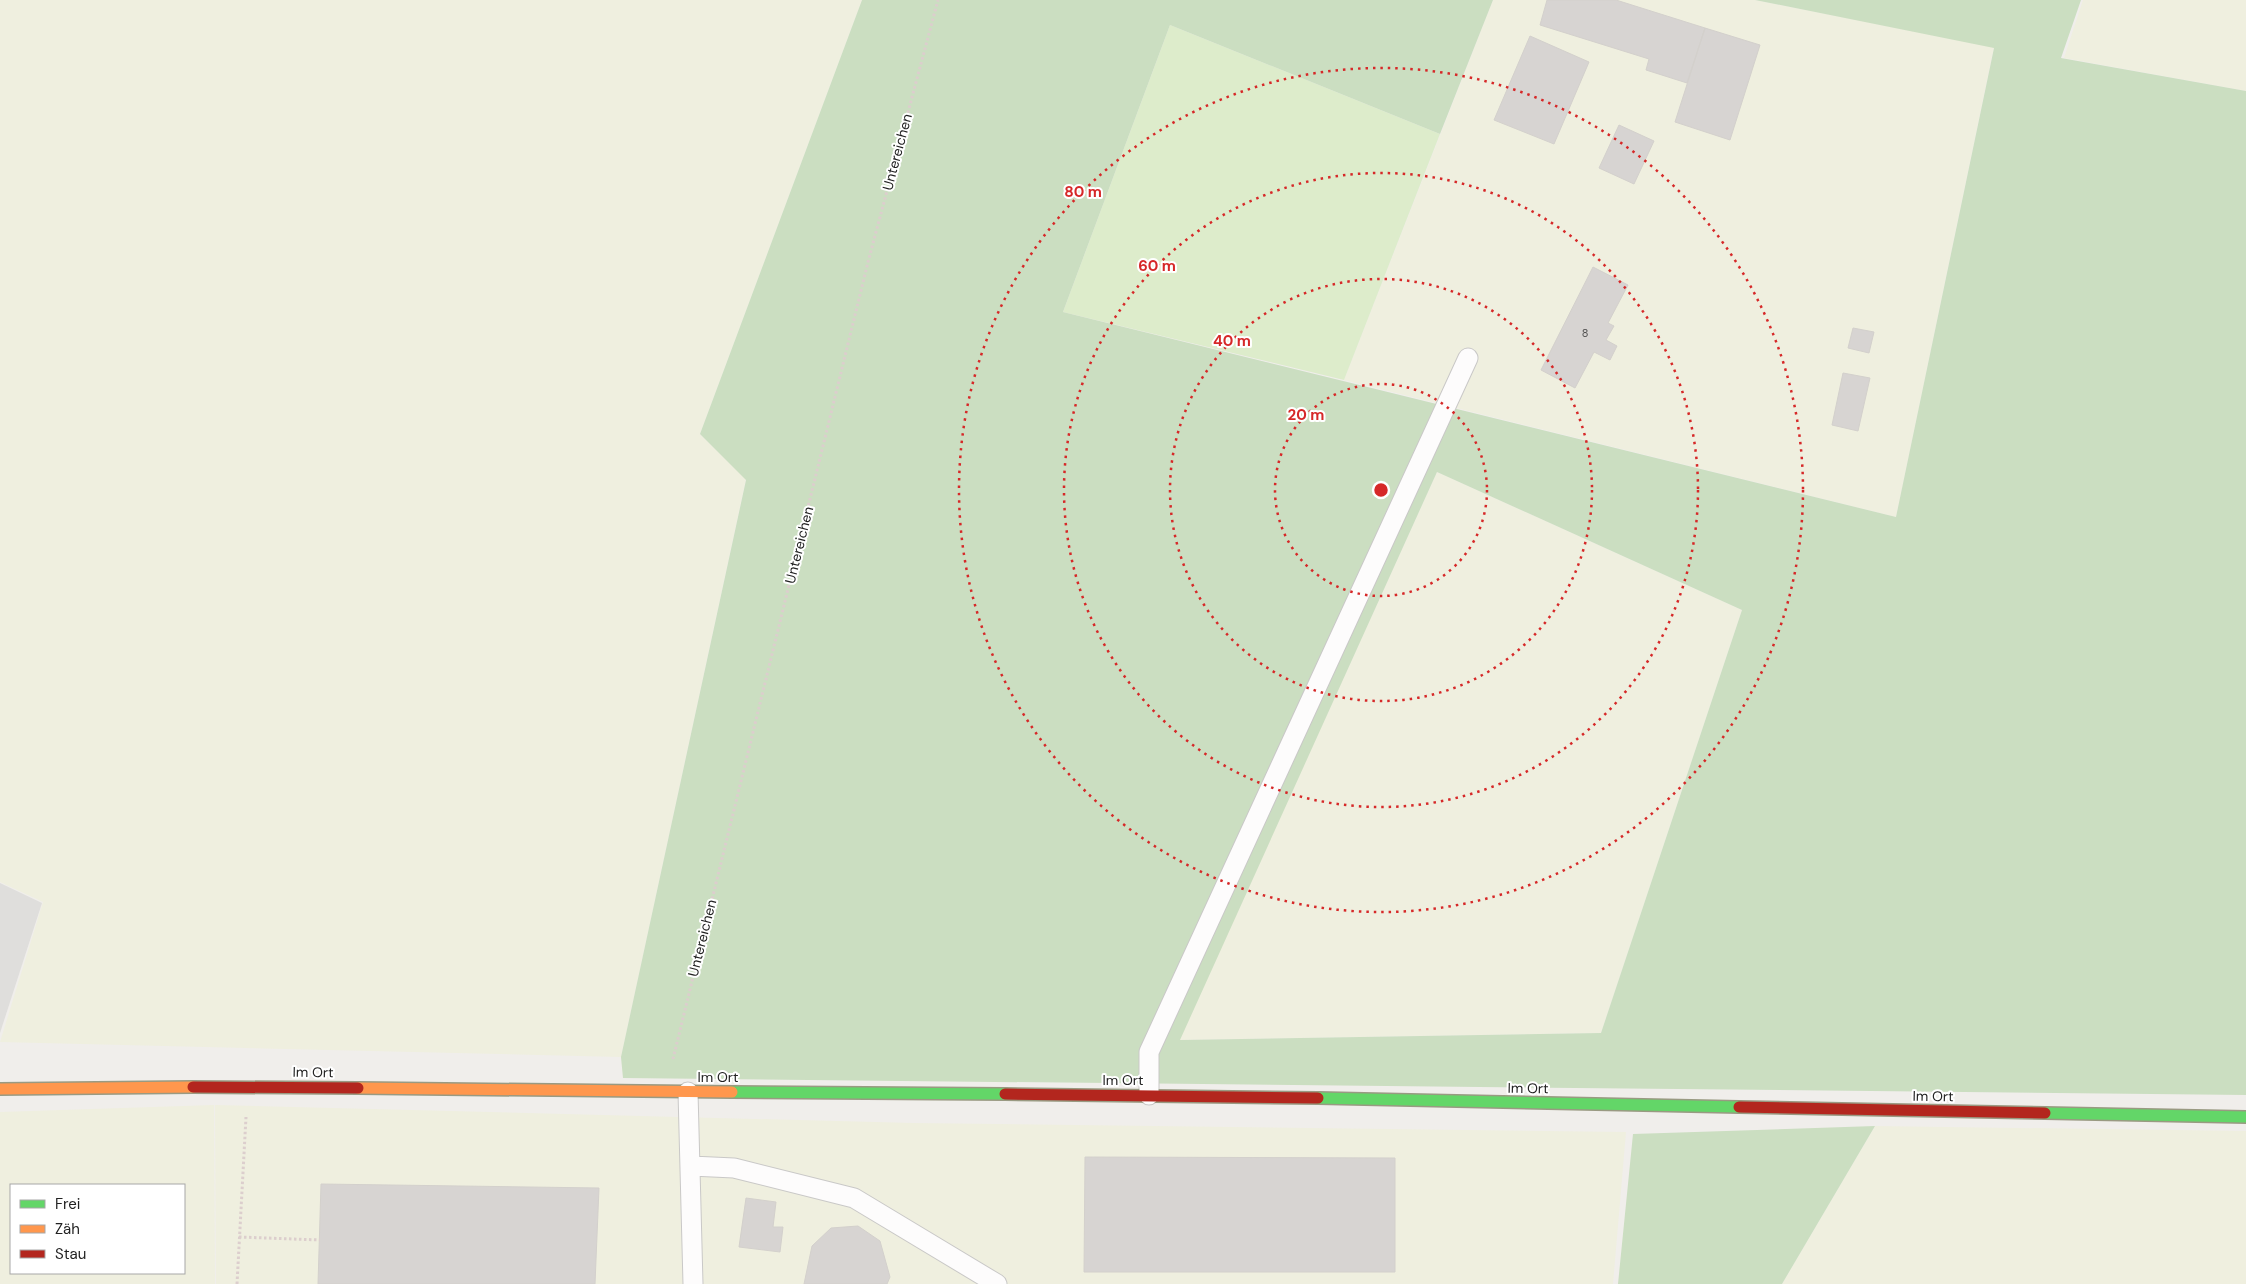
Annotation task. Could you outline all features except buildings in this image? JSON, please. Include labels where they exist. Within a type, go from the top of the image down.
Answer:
[{"type":"street","name":"Im Ort","points":[[0,1089],[247,1086],[665,1092],[1149,1095],[2246,1118]]},
{"type":"lane","points":[[1149,1095],[1149,1052],[1468,358]]},
{"type":"lane","points":[[688,1092],[693,1284]]},
{"type":"lane","points":[[691,1166],[734,1168],[854,1198],[997,1284]]},
{"type":"path","name":"Untereichen","points":[[665,1092],[868,262],[938,0]]},
{"type":"path","points":[[237,1284],[247,1086]]},
{"type":"path","points":[[239,1237],[320,1240]]},
{"type":"shaded area","points":[[0,883],[42,903],[0,1033]]},
{"type":"green space","points":[[0,0],[862,0],[700,434],[746,479],[621,1057],[0,1042],[43,902],[0,882]]},
{"type":"green space","points":[[862,0],[1493,0],[1440,134],[1170,25],[1063,312],[1896,517],[1994,48],[1755,0],[2081,0],[2061,58],[2246,91],[2246,1095],[623,1078],[621,1057],[746,480],[700,434]],"holes":[[[1437,472],[1742,610],[1601,1033],[1180,1040]]]},
{"type":"green space","points":[[1493,0],[1755,0],[1994,47],[1896,517],[1344,380]]},
{"type":"green space","points":[[2083,0],[2246,0],[2246,91],[2064,58]]},
{"type":"green space","points":[[1170,25],[1440,134],[1344,380],[1063,312]]},
{"type":"green space","points":[[1437,472],[1742,610],[1601,1033],[1179,1040]]},
{"type":"green space","points":[[214,1105],[215,1284],[0,1284],[0,1112]]},
{"type":"green space","points":[[215,1105],[913,1123],[1626,1132],[1613,1284],[216,1284]]},
{"type":"green space","points":[[1875,1126],[2246,1131],[2246,1284],[1782,1284]]},
{"type":"green space","points":[[1875,1126],[1782,1284],[1618,1284],[1633,1134]]},
{"type":"traffic: fast","points":[[732,1092],[1005,1094]]},
{"type":"traffic: fast","points":[[1318,1098],[1739,1107]]},
{"type":"traffic: fast","points":[[2045,1113],[2246,1117]]},
{"type":"traffic: slow","points":[[0,1089],[193,1087]]},
{"type":"traffic: slow","points":[[358,1088],[732,1092]]},
{"type":"traffic: jam","points":[[193,1087],[358,1088]]},
{"type":"traffic: jam","points":[[1005,1094],[1318,1098]]},
{"type":"traffic: jam","points":[[1739,1107],[2045,1113]]}]
